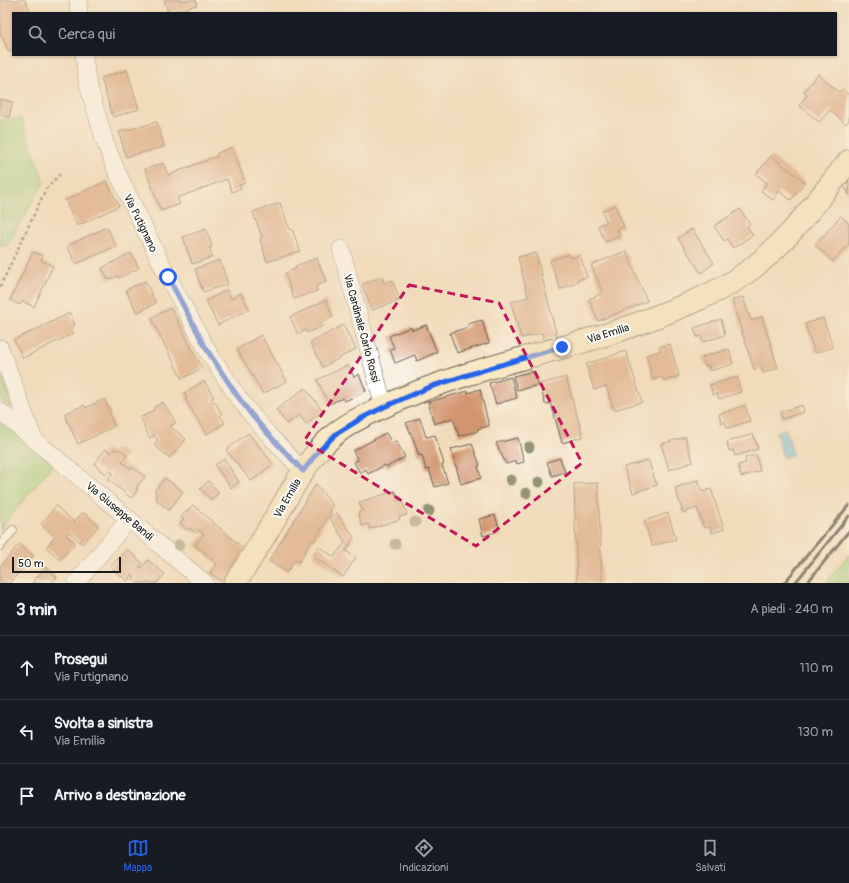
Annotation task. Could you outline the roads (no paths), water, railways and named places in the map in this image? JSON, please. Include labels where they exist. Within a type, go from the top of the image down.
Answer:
[{"type":"main road","name":"Via Emilia","points":[[235,583],[258,548],[303,471],[317,453],[336,434],[362,418],[430,387],[472,373],[632,326],[693,302],[716,291],[748,272],[773,251],[805,215],[849,161]]},
{"type":"street","points":[[78,0],[79,12]]},
{"type":"street","name":"Via Putignano","points":[[84,56],[87,80],[91,95],[116,170],[168,277],[207,350],[236,394],[268,434],[303,471]]},
{"type":"street","name":"Via Cardinale Carlo Rossi","points":[[340,249],[384,407]]},
{"type":"street","name":"Via Giuseppe Bandi","points":[[0,348],[34,440]]},
{"type":"street","name":"Via Giuseppe Bandi","points":[[0,411],[205,583]]},
{"type":"street","points":[[76,583],[129,519]]},
{"type":"lane","points":[[0,546],[13,530]]},
{"type":"water","points":[[786,429],[793,455],[783,458],[776,432]]},
{"type":"railway","points":[[784,583],[849,505]]},
{"type":"railway","points":[[795,583],[849,516]]},
{"type":"railway","points":[[807,583],[849,531]]}]
